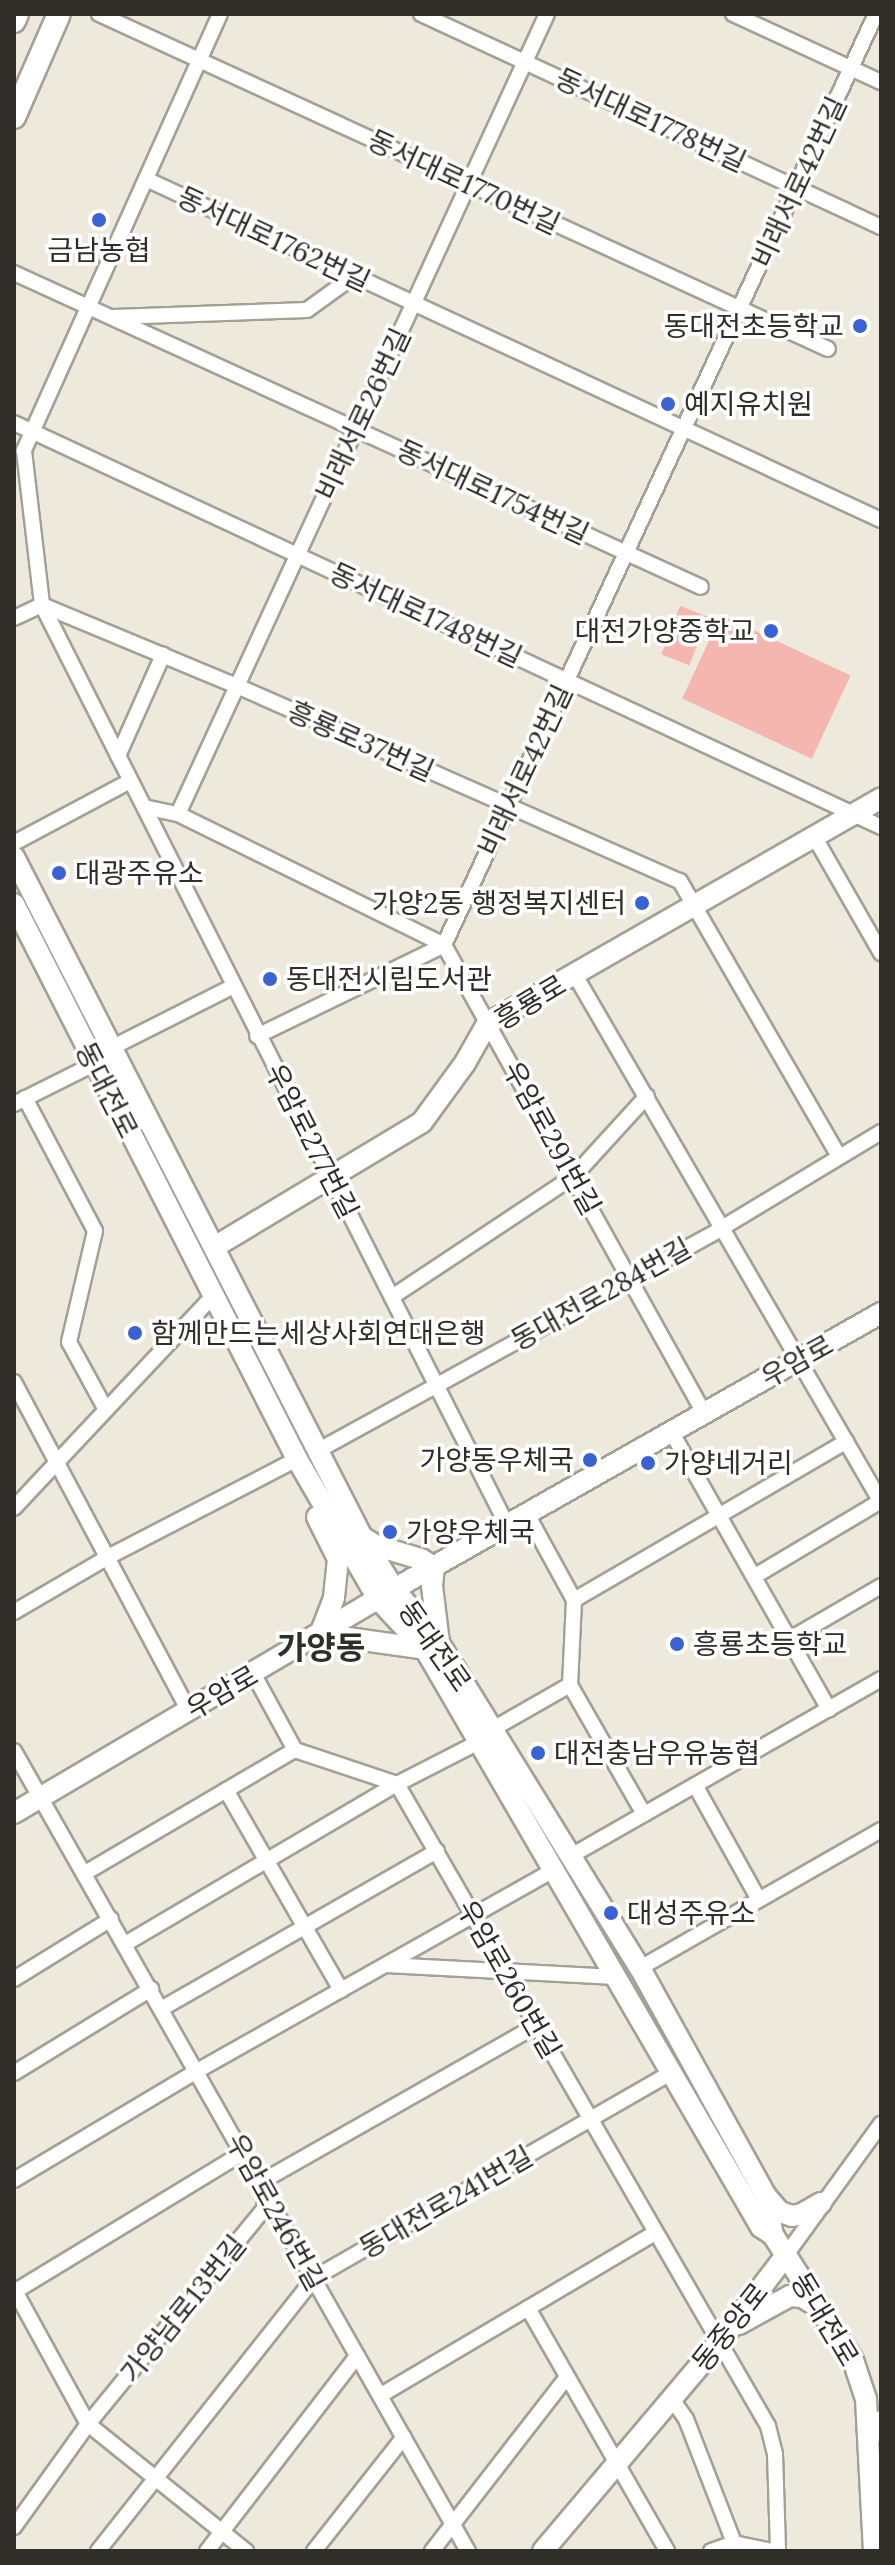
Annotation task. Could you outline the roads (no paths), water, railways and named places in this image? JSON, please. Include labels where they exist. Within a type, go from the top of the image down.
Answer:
[{"type":"main road","points":[[14,21],[17,14]]},
{"type":"main road","points":[[14,117],[59,14]]},
{"type":"main road","name":"흥룡로","points":[[216,1246],[332,1179],[422,1122],[460,1072],[487,1024],[696,907],[881,798]]},
{"type":"main road","name":"동대전로","points":[[14,857],[319,1450],[386,1594]]},
{"type":"main road","name":"동대전로","points":[[14,904],[302,1468],[386,1594],[432,1646],[562,1864],[616,1977],[761,2227],[773,2235]]},
{"type":"main road","name":"우암로","points":[[14,1813],[386,1594],[881,1313]]},
{"type":"main road","points":[[302,1468],[305,1492],[338,1559],[334,1598],[320,1634],[432,1646],[434,1567],[421,1559],[377,1546],[362,1537]]},
{"type":"main road","name":"동대전로","points":[[562,1864],[640,1968],[766,2196],[773,2235],[853,2360],[877,2427],[874,2551]]},
{"type":"main road","points":[[766,2196],[780,2212],[792,2216],[821,2203]]},
{"type":"main road","name":"동중앙로","points":[[543,2551],[724,2337],[786,2255]]},
{"type":"main road","points":[[724,2337],[790,2296],[802,2297],[823,2309]]},
{"type":"street","name":"동서대로1770번길","points":[[99,14],[828,349]]},
{"type":"street","points":[[32,431],[220,14]]},
{"type":"street","name":"동서대로1778번길","points":[[421,14],[881,227]]},
{"type":"street","name":"비래서로26번길","points":[[178,814],[547,14]]},
{"type":"street","points":[[733,14],[881,82]]},
{"type":"street","name":"비래서로42번길","points":[[444,945],[876,14]]},
{"type":"street","name":"동서대로1762번길","points":[[146,179],[881,520]]},
{"type":"street","name":"동서대로1754번길","points":[[14,273],[701,587]]},
{"type":"street","name":"동서대로1754번길","points":[[110,317],[307,310],[354,276]]},
{"type":"street","name":"동서대로1748번길","points":[[14,423],[881,827]]},
{"type":"street","name":"우암로277번길","points":[[32,431],[24,451],[42,605],[232,987],[507,1525]]},
{"type":"street","points":[[14,618],[42,605]]},
{"type":"street","name":"흥룡로37번길","points":[[42,605],[237,686],[680,881],[839,1156]]},
{"type":"street","points":[[118,756],[163,655]]},
{"type":"street","points":[[14,843],[130,781]]},
{"type":"street","points":[[144,807],[178,814],[444,945]]},
{"type":"street","points":[[814,836],[881,953]]},
{"type":"street","points":[[257,1036],[444,945]]},
{"type":"street","name":"우암로291번길","points":[[444,945],[704,1413]]},
{"type":"street","points":[[575,975],[881,1501],[755,1576]]},
{"type":"street","name":"동대전로","points":[[113,1047],[232,987]]},
{"type":"street","points":[[94,1064],[20,1101],[95,1231],[69,1342],[106,1410]]},
{"type":"street","points":[[392,1297],[574,1176],[647,1096]]},
{"type":"street","name":"동대전로284번길","points":[[319,1450],[629,1276],[722,1228],[881,1132]]},
{"type":"street","points":[[14,1508],[59,1464],[212,1297]]},
{"type":"street","points":[[14,1382],[189,1711]]},
{"type":"street","points":[[672,1433],[722,1516],[829,1709]]},
{"type":"street","points":[[574,1600],[846,1442]]},
{"type":"street","points":[[14,1612],[108,1557],[302,1468]]},
{"type":"street","points":[[527,1514],[574,1600],[570,1685],[644,1814]]},
{"type":"street","points":[[790,1639],[881,1586]]},
{"type":"street","points":[[253,1673],[295,1750],[397,1784]]},
{"type":"street","points":[[14,2180],[197,2071],[473,1916],[881,1679]]},
{"type":"street","points":[[125,1944],[570,1685]]},
{"type":"street","points":[[85,1873],[295,1750]]},
{"type":"street","points":[[14,1751],[42,1797]]},
{"type":"street","name":"우암로260번길","points":[[397,1784],[655,2233],[724,2337],[768,2426],[775,2454],[778,2551]]},
{"type":"street","points":[[695,1785],[758,1898]]},
{"type":"street","points":[[226,1790],[341,1990]]},
{"type":"street","name":"우암로246번길","points":[[42,1797],[468,2551]]},
{"type":"street","points":[[640,1968],[881,1830]]},
{"type":"street","points":[[161,2009],[437,1851]]},
{"type":"street","points":[[14,1979],[111,1919]]},
{"type":"street","points":[[386,1965],[616,1977]]},
{"type":"street","points":[[14,2073],[151,1989]]},
{"type":"street","name":"가양남로13번길","points":[[14,2527],[88,2424],[264,2209],[268,2178],[536,2026]]},
{"type":"street","name":"동대전로241번길","points":[[98,2551],[314,2278],[672,2072]]},
{"type":"street","points":[[786,2255],[881,2124]]},
{"type":"street","points":[[243,2153],[14,2291],[88,2424],[246,2551]]},
{"type":"street","points":[[381,2395],[655,2233]]},
{"type":"street","points":[[528,2308],[667,2551]]},
{"type":"street","points":[[207,2551],[357,2356]]},
{"type":"street","points":[[432,2551],[566,2378]]},
{"type":"street","name":"동중앙로","points":[[672,2399],[686,2419],[734,2543]]},
{"type":"street","points":[[314,2551],[404,2437]]},
{"type":"street","points":[[711,2551],[734,2543],[771,2551]]},
{"type":"place","name":"금남농협","points":[[99,220]]},
{"type":"place","name":"동대전초등학교","points":[[860,326]]},
{"type":"place","name":"예지유치원","points":[[668,404]]},
{"type":"place","name":"대전가양중학교","points":[[771,631]]},
{"type":"place","name":"대광주유소","points":[[59,873]]},
{"type":"place","name":"가양2동 행정복지센터","points":[[642,903]]},
{"type":"place","name":"동대전시립도서관","points":[[270,979]]},
{"type":"place","name":"함께만드는세상사회연대은행","points":[[135,1333]]},
{"type":"place","name":"가양동우체국","points":[[590,1460]]},
{"type":"place","name":"가양네거리","points":[[648,1463]]},
{"type":"place","name":"가양우체국","points":[[390,1532]]},
{"type":"place","name":"흥룡초등학교","points":[[677,1644]]},
{"type":"place","name":"대전충남우유농협","points":[[538,1753]]},
{"type":"place","name":"대성주유소","points":[[611,1913]]},
{"type":"district","name":"가양동","points":[[321,1648]]}]
